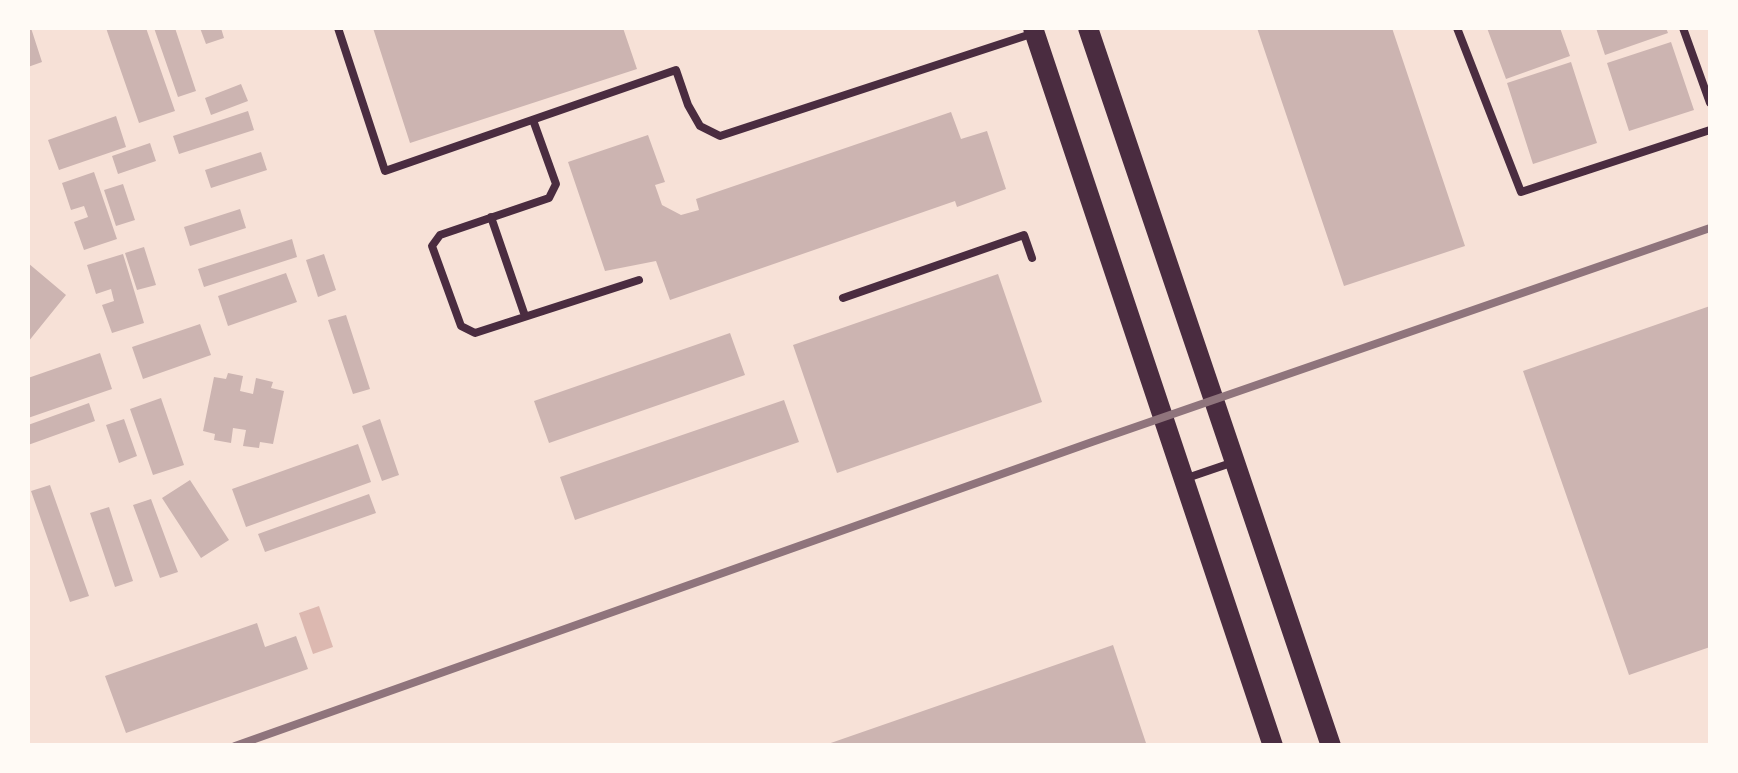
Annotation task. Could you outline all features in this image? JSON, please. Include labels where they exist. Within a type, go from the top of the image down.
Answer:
[{"type":"main road","points":[[1034,30],[1273,746]]},
{"type":"main road","points":[[1086,31],[1331,746]]},
{"type":"lane","points":[[338,28],[386,171],[676,70],[688,106],[700,126],[720,136],[1034,30]]},
{"type":"lane","points":[[1457,28],[1521,192],[1710,130]]},
{"type":"lane","points":[[1683,28],[1710,103]]},
{"type":"lane","points":[[532,120],[556,184],[548,198],[440,235],[432,246],[461,326],[475,333],[639,280]]},
{"type":"lane","points":[[491,218],[525,316]]},
{"type":"lane","points":[[842,298],[1024,235],[1032,258]]},
{"type":"lane","points":[[1184,479],[1236,462]]},
{"type":"shaded area","points":[[319,606],[333,647],[313,654],[299,613]]},
{"type":"building","points":[[28,28],[42,62],[28,67]]},
{"type":"building","points":[[106,28],[146,28],[175,111],[139,123]]},
{"type":"building","points":[[154,28],[175,28],[196,91],[178,97]]},
{"type":"building","points":[[200,28],[221,28],[224,38],[206,44]]},
{"type":"building","points":[[373,28],[623,28],[637,69],[410,143]]},
{"type":"building","points":[[1257,28],[1392,28],[1465,246],[1344,286]]},
{"type":"building","points":[[1487,28],[1560,28],[1570,56],[1506,79]]},
{"type":"building","points":[[1596,28],[1666,28],[1668,33],[1605,55]]},
{"type":"building","points":[[1671,42],[1694,110],[1629,131],[1607,63]]},
{"type":"building","points":[[1571,62],[1597,143],[1533,164],[1507,83]]},
{"type":"building","points":[[241,84],[248,101],[211,115],[205,98]]},
{"type":"building","points":[[248,111],[254,130],[179,154],[173,136]]},
{"type":"building","points":[[951,112],[961,139],[987,131],[1006,189],[957,207],[955,201],[670,300],[656,261],[605,271],[568,162],[648,135],[665,182],[655,185],[662,205],[681,215],[699,210],[696,199]]},
{"type":"building","points":[[116,116],[126,147],[59,170],[48,140]]},
{"type":"building","points":[[150,143],[156,161],[118,174],[112,156]]},
{"type":"building","points":[[261,152],[267,170],[211,188],[205,170]]},
{"type":"building","points":[[94,172],[117,239],[84,250],[74,222],[88,217],[84,206],[71,210],[62,183]]},
{"type":"building","points":[[123,184],[135,220],[116,226],[104,190]]},
{"type":"building","points":[[240,209],[246,228],[190,246],[184,227]]},
{"type":"building","points":[[292,239],[297,257],[204,287],[198,269]]},
{"type":"building","points":[[144,247],[156,285],[137,290],[125,253]]},
{"type":"building","points":[[123,254],[144,323],[112,333],[102,305],[114,301],[111,289],[96,294],[87,265]]},
{"type":"building","points":[[324,254],[336,290],[318,297],[306,260]]},
{"type":"building","points":[[28,263],[66,295],[28,342]]},
{"type":"building","points":[[286,273],[297,302],[228,326],[218,296]]},
{"type":"building","points":[[998,274],[1042,402],[837,473],[793,345]]},
{"type":"building","points":[[1710,306],[1710,647],[1629,675],[1523,371]]},
{"type":"building","points":[[346,315],[370,389],[353,394],[328,320]]},
{"type":"building","points":[[200,324],[211,355],[143,379],[132,347]]},
{"type":"building","points":[[730,333],[745,375],[549,443],[534,401]]},
{"type":"building","points":[[100,353],[112,389],[28,418],[28,378]]},
{"type":"building","points":[[228,373],[243,376],[240,391],[253,394],[256,378],[273,382],[271,388],[284,391],[273,444],[260,442],[259,448],[243,446],[246,430],[233,428],[231,443],[214,440],[215,434],[203,431],[214,377],[226,379]]},
{"type":"building","points":[[161,398],[184,465],[153,475],[130,409]]},
{"type":"building","points":[[784,400],[799,442],[575,520],[560,477]]},
{"type":"building","points":[[89,403],[95,421],[28,445],[28,425]]},
{"type":"building","points":[[124,419],[137,456],[119,463],[106,425]]},
{"type":"building","points":[[380,419],[399,475],[382,481],[362,426]]},
{"type":"building","points":[[358,444],[371,482],[246,527],[232,489]]},
{"type":"building","points":[[190,480],[229,540],[201,558],[162,498]]},
{"type":"building","points":[[50,485],[89,596],[70,602],[31,491]]},
{"type":"building","points":[[369,494],[376,513],[265,552],[258,534]]},
{"type":"building","points":[[151,499],[178,572],[160,578],[133,505]]},
{"type":"building","points":[[109,507],[133,581],[115,587],[90,513]]},
{"type":"building","points":[[257,623],[265,647],[296,636],[308,669],[126,733],[105,676]]},
{"type":"building","points":[[1113,645],[1147,746],[825,746],[825,745]]},
{"type":"railway","points":[[235,746],[1710,228]]}]
